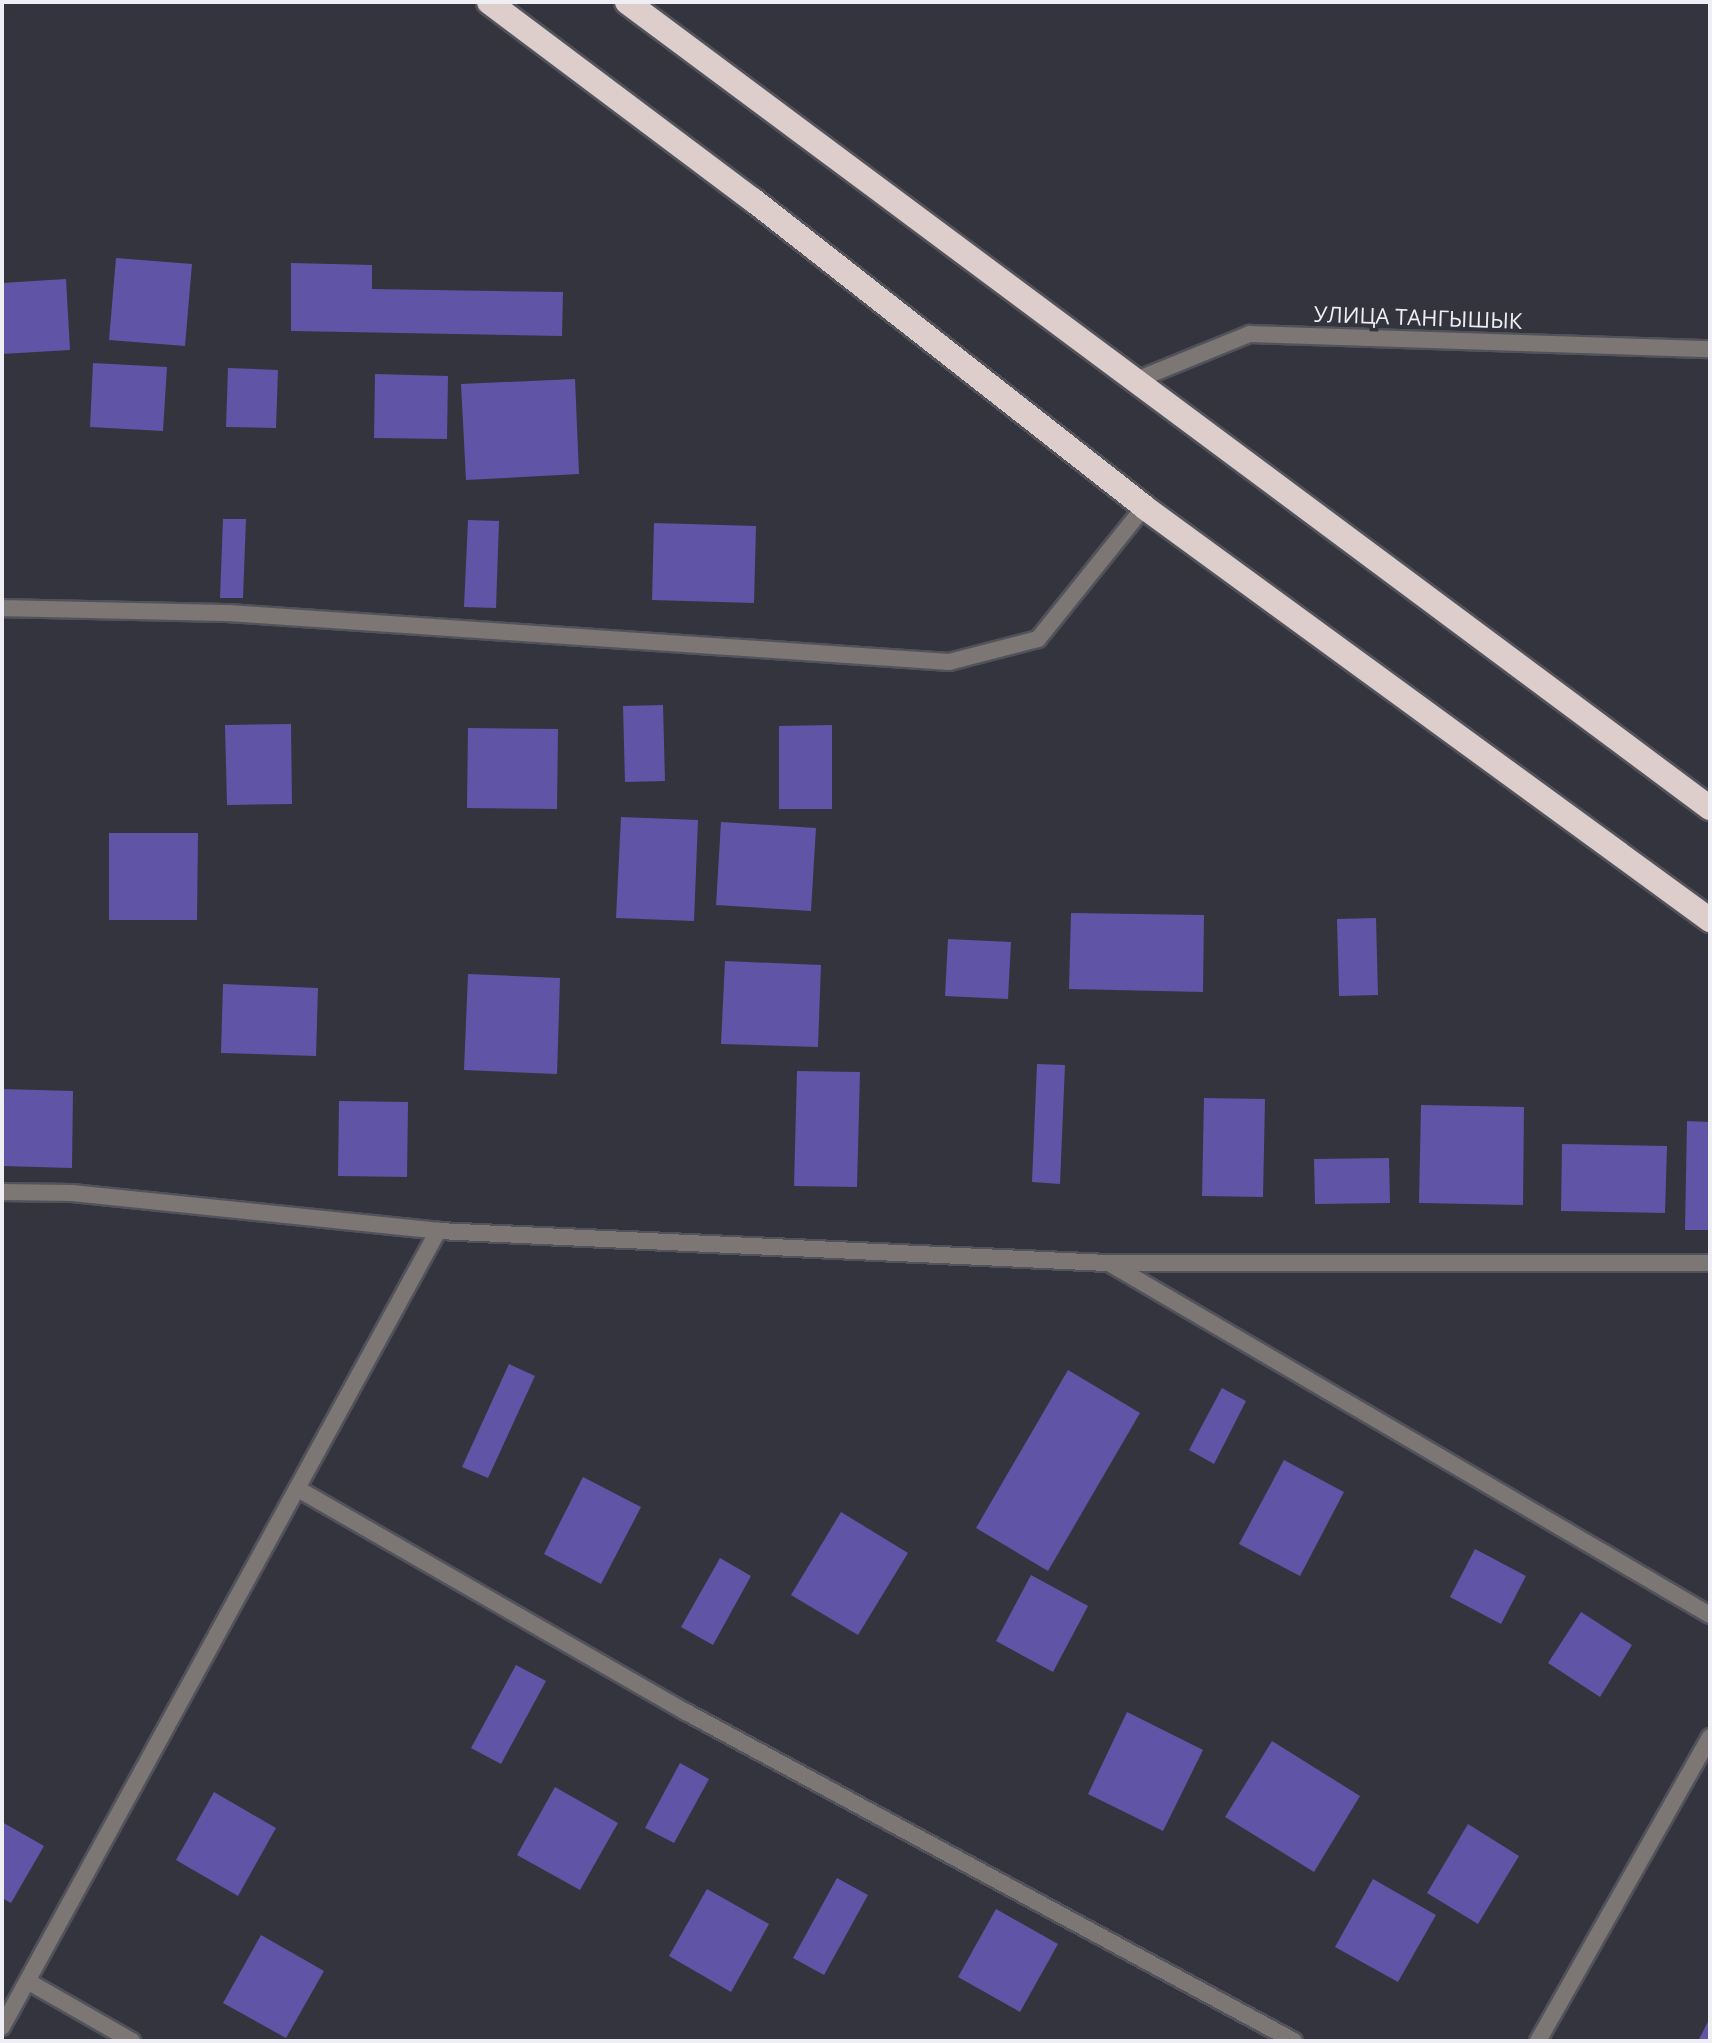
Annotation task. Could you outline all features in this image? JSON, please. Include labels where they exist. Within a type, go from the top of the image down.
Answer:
[{"type":"highway","points":[[489,2],[753,200],[1144,507],[1710,920]]},
{"type":"highway","points":[[627,2],[1710,808]]},
{"type":"street","name":"УЛИЦА ТАНГЫШЫК","points":[[1134,381],[1250,334],[1710,349]]},
{"type":"street","points":[[2,608],[228,613],[949,662],[1038,639],[1144,507]]},
{"type":"street","points":[[2,1192],[72,1193],[438,1231],[1107,1263],[1710,1263]]},
{"type":"street","points":[[2,2027],[438,1231]]},
{"type":"street","points":[[1107,1263],[1710,1615]]},
{"type":"street","points":[[298,1489],[686,1712],[1294,2041]]},
{"type":"street","points":[[1538,2041],[1710,1737]]},
{"type":"street","points":[[29,1982],[132,2041]]},
{"type":"building","points":[[116,258],[192,264],[185,346],[109,340]]},
{"type":"building","points":[[291,263],[372,265],[372,289],[563,292],[562,336],[291,331]]},
{"type":"building","points":[[66,279],[70,350],[2,354],[2,283]]},
{"type":"building","points":[[93,363],[167,367],[163,431],[90,427]]},
{"type":"building","points":[[228,368],[278,370],[276,428],[226,427]]},
{"type":"building","points":[[375,374],[448,376],[447,439],[374,438]]},
{"type":"building","points":[[575,379],[579,474],[466,480],[461,384]]},
{"type":"building","points":[[223,519],[246,519],[243,598],[220,598]]},
{"type":"building","points":[[468,520],[499,521],[496,608],[464,607]]},
{"type":"building","points":[[654,523],[756,526],[754,603],[652,600]]},
{"type":"building","points":[[663,705],[665,781],[625,782],[623,706]]},
{"type":"building","points":[[291,724],[292,804],[227,805],[225,725]]},
{"type":"building","points":[[832,725],[832,809],[779,809],[779,726]]},
{"type":"building","points":[[468,728],[558,729],[557,809],[467,808]]},
{"type":"building","points":[[621,817],[698,820],[694,921],[616,918]]},
{"type":"building","points":[[721,822],[816,828],[811,911],[716,905]]},
{"type":"building","points":[[109,833],[198,833],[197,920],[109,920]]},
{"type":"building","points":[[1071,913],[1204,915],[1203,992],[1069,989]]},
{"type":"building","points":[[1376,918],[1378,995],[1339,996],[1337,919]]},
{"type":"building","points":[[948,939],[1011,942],[1008,999],[945,996]]},
{"type":"building","points":[[725,961],[821,965],[818,1047],[721,1044]]},
{"type":"building","points":[[468,974],[560,978],[557,1074],[464,1070]]},
{"type":"building","points":[[223,984],[318,988],[316,1056],[221,1053]]},
{"type":"building","points":[[1037,1064],[1065,1065],[1060,1184],[1032,1182]]},
{"type":"building","points":[[797,1071],[860,1072],[857,1187],[794,1186]]},
{"type":"building","points":[[2,1089],[73,1091],[72,1168],[2,1166]]},
{"type":"building","points":[[1204,1098],[1265,1099],[1263,1197],[1202,1196]]},
{"type":"building","points":[[339,1101],[408,1102],[407,1177],[338,1176]]},
{"type":"building","points":[[1421,1105],[1524,1107],[1523,1205],[1419,1203]]},
{"type":"building","points":[[1687,1121],[1710,1122],[1710,1230],[1685,1230]]},
{"type":"building","points":[[1562,1144],[1667,1146],[1665,1213],[1561,1211]]},
{"type":"building","points":[[1389,1158],[1390,1203],[1315,1204],[1314,1159]]},
{"type":"building","points":[[509,1364],[535,1376],[488,1478],[462,1467]]},
{"type":"building","points":[[1068,1370],[1140,1413],[1048,1571],[976,1528]]},
{"type":"building","points":[[1222,1388],[1246,1401],[1214,1464],[1189,1450]]},
{"type":"building","points":[[1284,1460],[1344,1492],[1300,1576],[1239,1544]]},
{"type":"building","points":[[583,1477],[641,1507],[601,1584],[544,1554]]},
{"type":"building","points":[[841,1512],[908,1553],[858,1635],[791,1595]]},
{"type":"building","points":[[1475,1549],[1526,1576],[1501,1624],[1450,1597]]},
{"type":"building","points":[[720,1558],[751,1576],[713,1645],[681,1627]]},
{"type":"building","points":[[1031,1575],[1088,1606],[1053,1672],[996,1641]]},
{"type":"building","points":[[1581,1612],[1632,1645],[1600,1697],[1548,1663]]},
{"type":"building","points":[[516,1665],[546,1681],[501,1764],[471,1748]]},
{"type":"building","points":[[1127,1712],[1203,1750],[1163,1831],[1088,1794]]},
{"type":"building","points":[[1272,1741],[1360,1796],[1314,1872],[1225,1817]]},
{"type":"building","points":[[680,1763],[709,1779],[674,1843],[645,1828]]},
{"type":"building","points":[[555,1787],[618,1823],[580,1890],[517,1855]]},
{"type":"building","points":[[214,1792],[276,1828],[238,1896],[176,1860]]},
{"type":"building","points":[[2,1822],[44,1846],[11,1903],[2,1898]]},
{"type":"building","points":[[1468,1824],[1519,1856],[1478,1924],[1427,1893]]},
{"type":"building","points":[[837,1878],[868,1895],[824,1975],[793,1958]]},
{"type":"building","points":[[1373,1879],[1436,1915],[1398,1982],[1335,1947]]},
{"type":"building","points":[[707,1889],[769,1924],[731,1992],[669,1956]]},
{"type":"building","points":[[996,1909],[1058,1944],[1020,2012],[958,1977]]},
{"type":"building","points":[[261,1935],[324,1971],[286,2038],[223,2003]]},
{"type":"building","points":[[1710,2018],[1710,2041],[1698,2041]]}]
